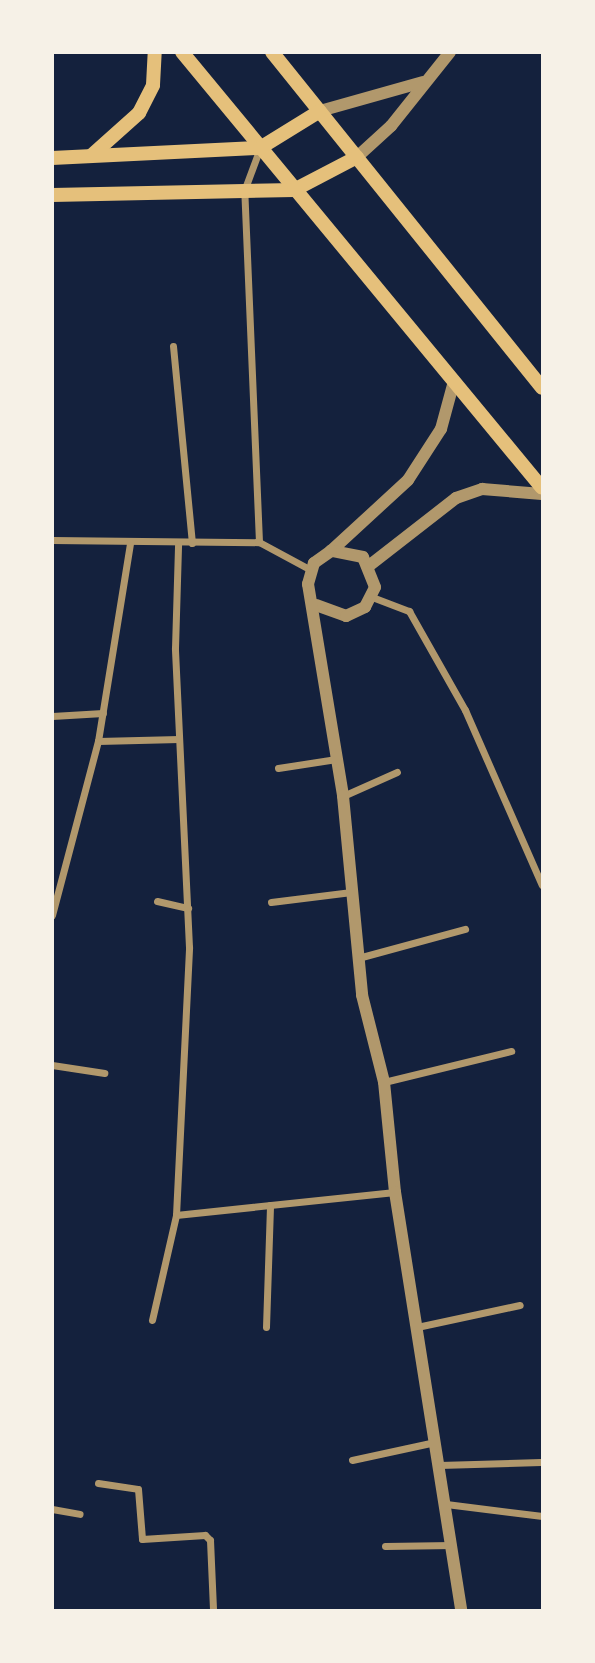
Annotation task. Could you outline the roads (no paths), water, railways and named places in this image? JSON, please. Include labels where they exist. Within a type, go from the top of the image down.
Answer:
[{"type":"main road","points":[[89,157],[139,113],[153,85],[155,52]]},
{"type":"main road","points":[[181,52],[542,488]]},
{"type":"main road","points":[[272,52],[542,388]]},
{"type":"main road","points":[[52,158],[260,148],[320,111]]},
{"type":"main road","points":[[52,195],[294,190],[357,157]]},
{"type":"street","points":[[357,157],[391,126],[423,82],[450,52]]},
{"type":"street","points":[[320,111],[423,82]]},
{"type":"street","points":[[259,542],[244,191],[260,148]]},
{"type":"street","points":[[173,346],[192,543]]},
{"type":"street","points":[[454,381],[441,429],[408,480],[311,570],[308,584],[316,605],[343,796],[358,958],[384,1082],[394,1192],[461,1611]]},
{"type":"street","points":[[370,565],[456,498],[482,489],[542,494]]},
{"type":"street","points":[[52,540],[178,544],[259,542],[311,570]]},
{"type":"street","points":[[52,915],[98,741],[130,542]]},
{"type":"street","points":[[152,1320],[176,1215],[188,908],[179,739],[178,544]]},
{"type":"street","points":[[331,551],[353,551],[370,565],[372,597]]},
{"type":"street","points":[[316,605],[346,616],[372,597]]},
{"type":"street","points":[[372,597],[409,611],[465,710],[540,870],[542,885]]},
{"type":"street","points":[[52,716],[103,713]]},
{"type":"street","points":[[98,741],[179,739]]},
{"type":"street","points":[[278,768],[336,759]]},
{"type":"street","points":[[343,796],[397,772]]},
{"type":"street","points":[[271,902],[351,892]]},
{"type":"street","points":[[157,901],[188,908]]},
{"type":"street","points":[[358,958],[465,929]]},
{"type":"street","points":[[384,1082],[511,1051]]},
{"type":"street","points":[[52,1065],[104,1073]]},
{"type":"street","points":[[176,1215],[394,1192]]},
{"type":"street","points":[[266,1327],[270,1205]]},
{"type":"street","points":[[417,1327],[520,1305]]},
{"type":"street","points":[[352,1460],[436,1442]]},
{"type":"street","points":[[439,1465],[541,1462]]},
{"type":"street","points":[[98,1483],[138,1489],[142,1539],[205,1535],[210,1540],[214,1611]]},
{"type":"street","points":[[446,1504],[542,1516]]},
{"type":"street","points":[[52,1509],[80,1514]]},
{"type":"street","points":[[385,1546],[452,1545]]}]
